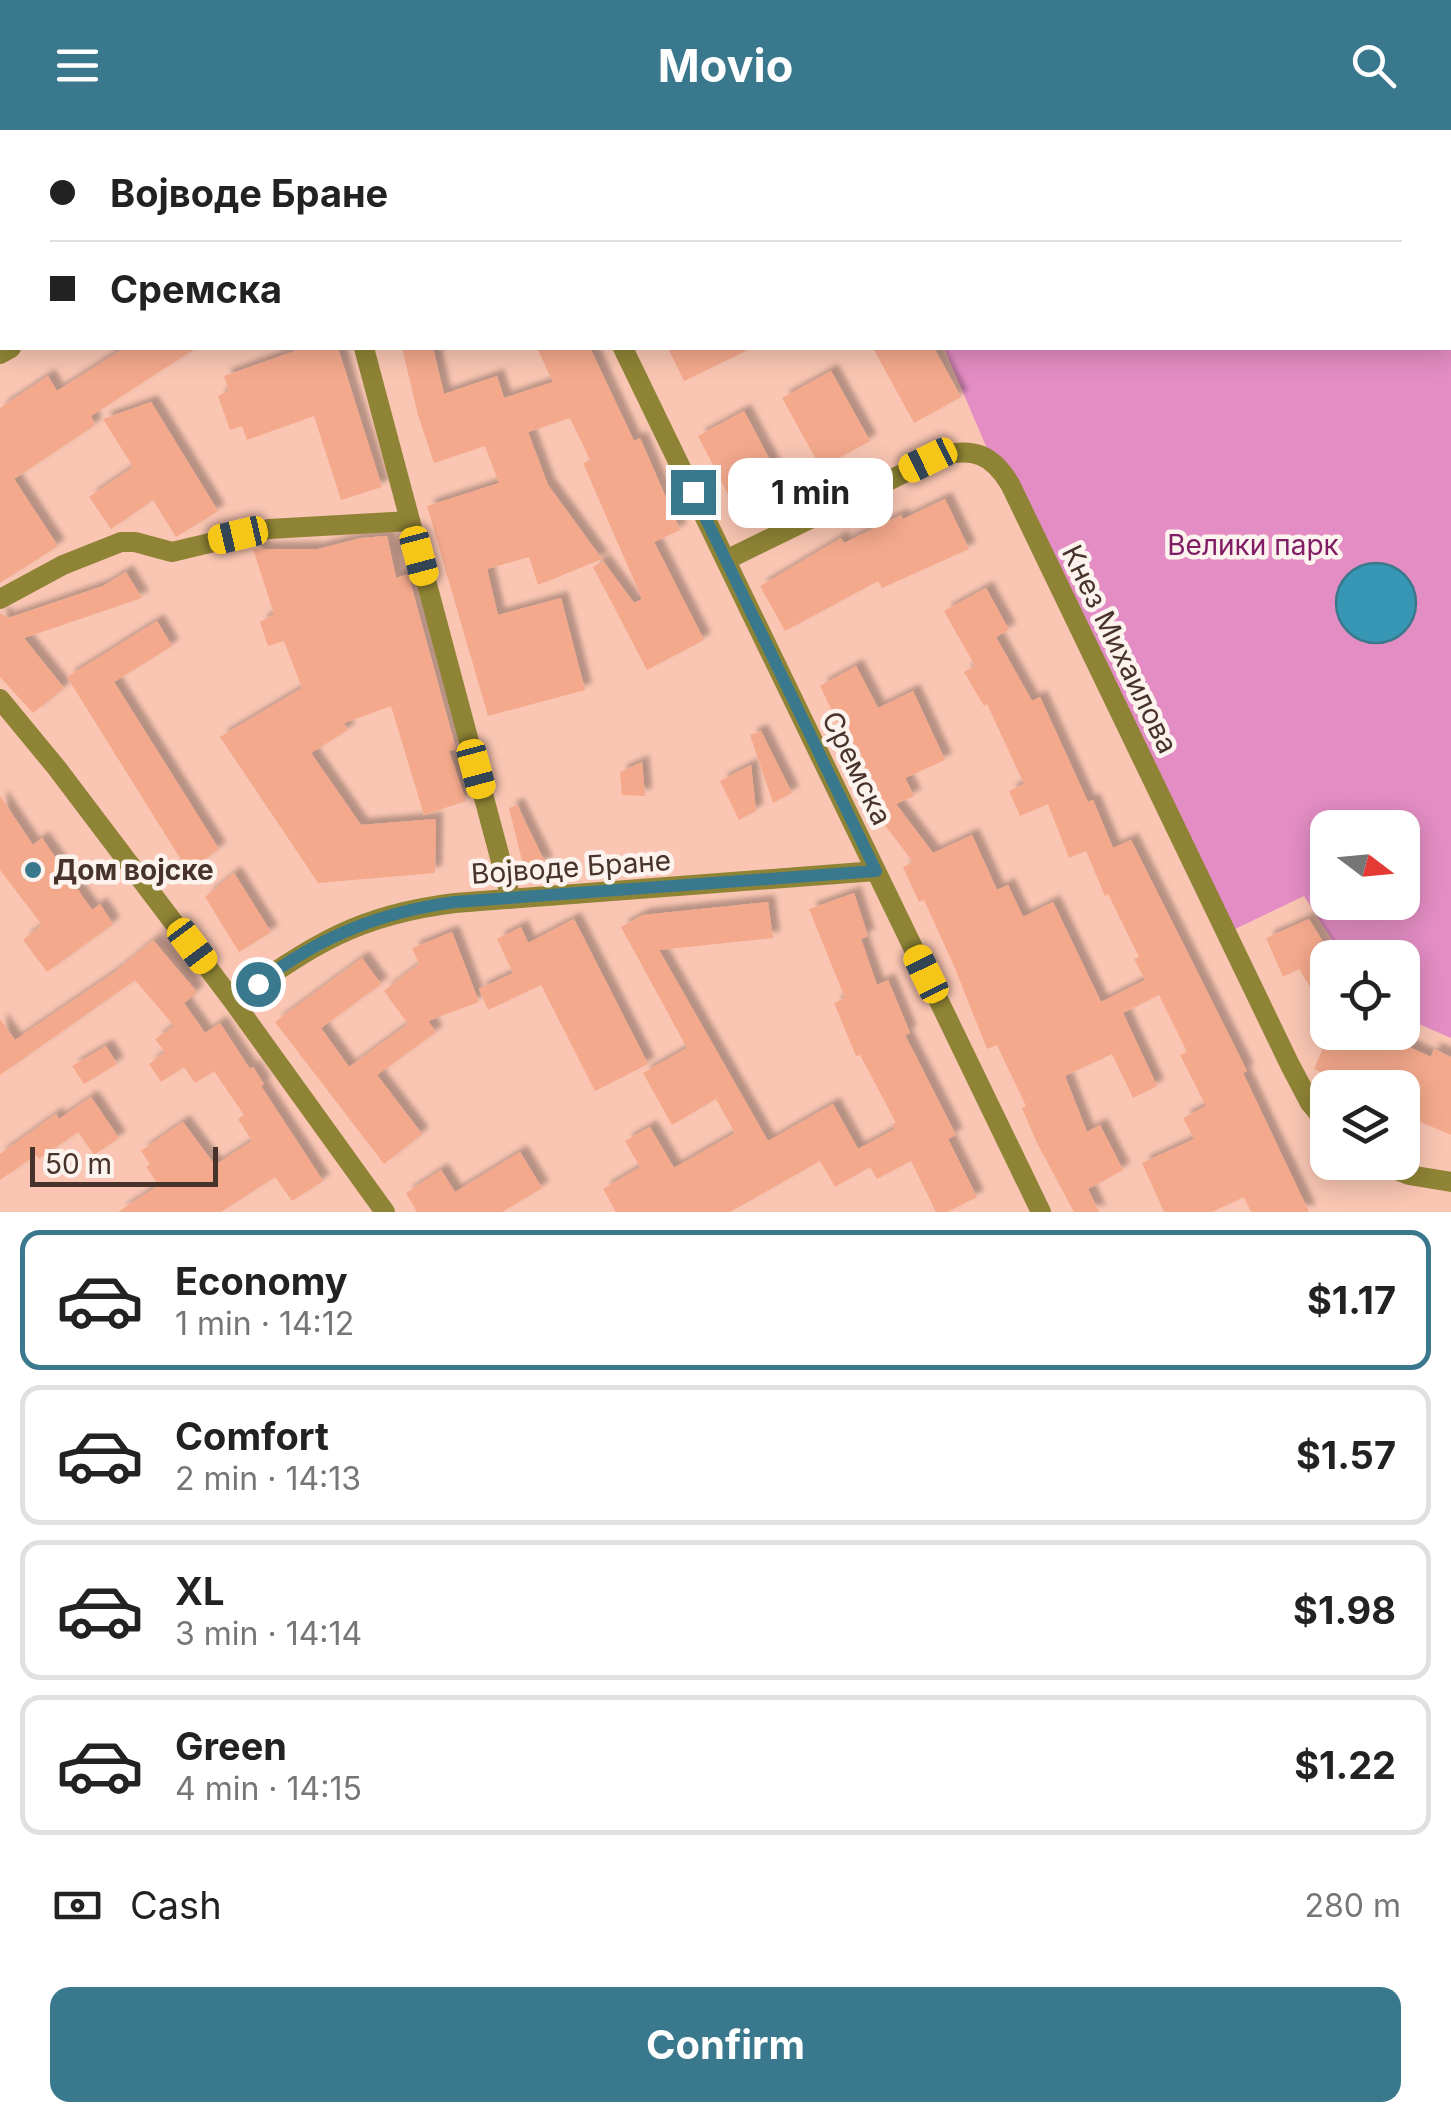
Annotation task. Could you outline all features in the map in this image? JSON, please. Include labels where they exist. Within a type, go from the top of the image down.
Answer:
[{"type":"street","points":[[365,350],[510,899]]},
{"type":"street","name":"Сремска","points":[[625,350],[1041,1212]]},
{"type":"street","name":"Кнез Михаилова","points":[[726,560],[939,456],[972,451],[992,459],[1010,484],[1290,1065],[1310,1096]]},
{"type":"street","points":[[0,599],[63,564],[122,542],[172,552],[268,529],[410,520]]},
{"type":"street","points":[[0,699],[234,1001],[384,1212]]},
{"type":"street","points":[[0,716],[31,736]]},
{"type":"street","name":"Војводе Бране","points":[[234,1001],[307,950],[354,926],[404,910],[876,871]]},
{"type":"street","points":[[1420,1177],[1451,1182]]},
{"type":"green space","name":"Велики парк","points":[[945,350],[1451,350],[1451,1038],[1420,1024],[1420,940],[1332,940],[1319,920],[1420,920],[1420,810],[1310,810],[1310,905],[1304,896],[1229,932],[1009,500]]},
{"type":"water","points":[[1376,563],[1391,566],[1404,575],[1413,588],[1413,618],[1404,631],[1391,640],[1376,643],[1361,640],[1348,631],[1339,618],[1336,603],[1339,588],[1348,575],[1361,566]]},
{"type":"building","points":[[121,350],[193,350],[91,416],[95,425],[14,479],[58,546],[0,583],[0,408],[48,376],[57,391]]},
{"type":"building","points":[[297,350],[339,350],[382,487],[341,500],[314,416],[247,440],[242,426],[230,430],[218,396],[229,391],[224,376]]},
{"type":"building","points":[[402,350],[433,350],[444,394],[497,376],[504,398],[553,382],[538,350],[591,350],[634,441],[640,438],[680,530],[654,542],[704,640],[647,670],[593,567],[603,561],[634,603],[642,599],[583,463],[590,460],[570,418],[528,432],[548,485],[602,559],[538,585],[529,557],[487,569],[498,615],[561,598],[585,690],[488,716],[427,506],[499,483],[485,446],[434,463]]},
{"type":"building","points":[[669,350],[748,350],[684,381]]},
{"type":"building","points":[[874,350],[935,350],[961,397],[914,423]]},
{"type":"building","points":[[831,371],[870,441],[821,468],[782,398]]},
{"type":"building","points":[[151,402],[218,511],[176,537],[153,500],[111,529],[89,497],[133,467],[103,419]]},
{"type":"building","points":[[744,411],[781,481],[734,506],[698,436]]},
{"type":"building","points":[[945,499],[969,549],[882,588],[878,581],[785,631],[760,586],[841,538],[844,543]]},
{"type":"building","points":[[387,536],[396,578],[408,574],[456,749],[449,751],[466,801],[424,815],[391,706],[344,723],[348,730],[311,753],[361,825],[436,819],[435,873],[318,883],[220,737],[302,688],[284,641],[268,646],[260,622],[274,614],[253,549],[318,549]]},
{"type":"building","points":[[126,572],[142,598],[24,638],[64,688],[33,713],[0,677],[0,613],[8,618],[103,586]]},
{"type":"building","points":[[986,588],[1009,630],[996,637],[1032,701],[1040,697],[1113,848],[1131,840],[1247,1071],[1243,1073],[1309,1212],[1251,1212],[1244,1197],[1212,1212],[1164,1212],[1142,1163],[1194,1139],[1183,1118],[1206,1106],[1180,1055],[1187,1052],[1159,995],[1123,1013],[1157,1086],[1133,1098],[1112,1054],[1065,1076],[1087,1132],[1100,1125],[1123,1170],[1088,1189],[1099,1212],[1074,1212],[1036,1141],[1022,1108],[1026,1106],[997,1045],[987,1049],[924,900],[919,902],[903,867],[913,862],[881,820],[820,686],[856,666],[878,708],[913,691],[945,760],[905,778],[914,796],[896,804],[933,853],[972,835],[997,890],[1008,885],[1023,917],[1053,902],[1101,1002],[1145,980],[1134,959],[1139,957],[1108,894],[1105,896],[1086,851],[1069,858],[1048,804],[1020,816],[1009,791],[1024,784],[987,704],[984,706],[964,672],[975,666],[944,611]]},
{"type":"building","points":[[157,621],[172,646],[114,682],[219,849],[188,871],[67,677]]},
{"type":"building","points":[[761,731],[792,793],[773,803],[750,735]]},
{"type":"building","points":[[642,762],[645,796],[622,795],[620,772]]},
{"type":"building","points":[[751,765],[756,811],[739,820],[720,781]]},
{"type":"building","points":[[0,796],[33,845],[42,838],[92,910],[100,904],[113,924],[47,972],[23,940],[42,925],[0,870]]},
{"type":"building","points":[[517,805],[546,864],[524,869],[509,808]]},
{"type":"building","points":[[234,873],[271,932],[239,952],[205,897]]},
{"type":"building","points":[[854,893],[868,936],[861,939],[877,985],[888,980],[910,1033],[905,1035],[956,1135],[948,1139],[977,1197],[947,1212],[936,1212],[911,1161],[877,1179],[870,1167],[835,1187],[820,1161],[730,1212],[616,1212],[603,1189],[640,1167],[625,1141],[650,1127],[674,1168],[735,1133],[716,1099],[672,1125],[643,1073],[687,1048],[621,927],[643,915],[768,902],[773,938],[659,950],[768,1141],[833,1104],[858,1149],[895,1129],[896,1123],[860,1055],[856,1056],[834,1003],[845,998],[809,909]]},
{"type":"building","points":[[574,919],[648,1064],[595,1091],[541,985],[488,1010],[479,989],[513,973],[497,939],[521,927],[528,943]]},
{"type":"building","points":[[1309,919],[1322,940],[1310,940],[1310,987],[1299,969],[1283,977],[1266,938]]},
{"type":"building","points":[[452,932],[479,1002],[428,1021],[436,1032],[377,1075],[422,1134],[384,1164],[275,1022],[362,958],[381,984],[321,1028],[349,1067],[408,1024],[384,991],[419,964],[412,948]]},
{"type":"building","points":[[153,940],[197,992],[184,1003],[205,1033],[220,1023],[250,1069],[253,1067],[264,1084],[261,1086],[323,1181],[292,1201],[275,1177],[221,1212],[118,1212],[159,1185],[146,1167],[150,1164],[141,1151],[183,1122],[215,1165],[252,1141],[238,1119],[244,1115],[214,1071],[195,1083],[184,1067],[161,1082],[149,1064],[165,1052],[155,1039],[174,1026],[135,980],[0,1075],[0,1019],[15,1040],[115,972]]},
{"type":"building","points":[[106,1046],[117,1064],[84,1084],[72,1066]]},
{"type":"building","points":[[1434,1049],[1451,1057],[1451,1135],[1420,1122],[1420,1070],[1314,1069],[1322,1050],[1416,1050],[1431,1057]]},
{"type":"building","points":[[91,1097],[119,1138],[94,1155],[78,1132],[0,1180],[0,1154],[56,1114],[59,1119]]},
{"type":"building","points":[[520,1152],[542,1188],[502,1212],[417,1212],[406,1193],[441,1170],[455,1192]]},
{"type":"place","name":"Дом војске","points":[[33,870]]},
{"type":"route","points":[[258,984],[334,935],[404,910],[455,902],[876,871],[693,492]]}]
